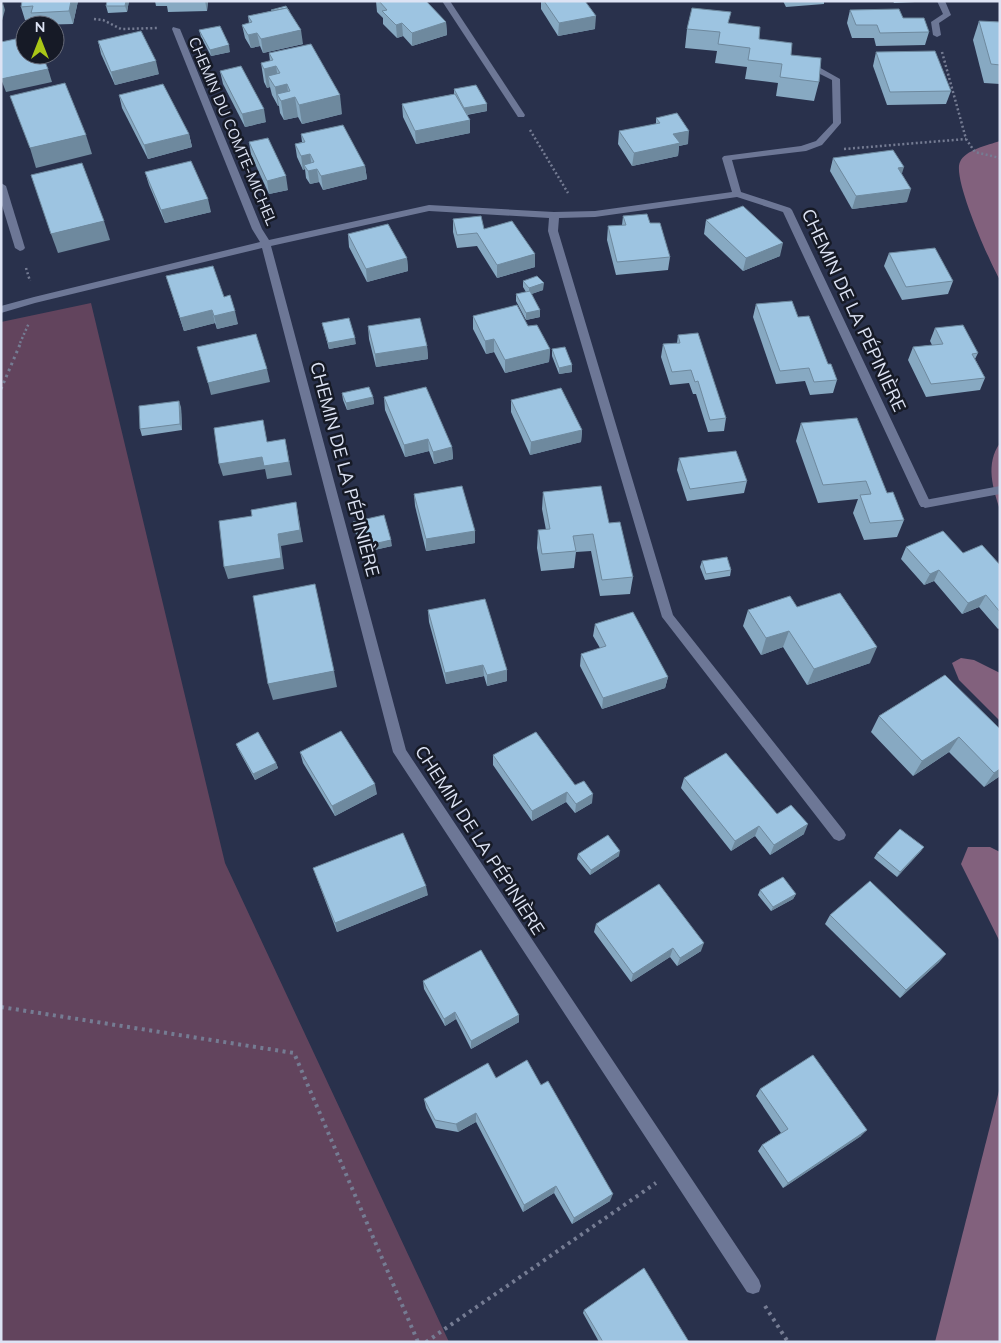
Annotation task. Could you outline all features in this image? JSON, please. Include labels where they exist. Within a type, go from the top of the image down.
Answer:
[{"type":"street","points":[[446,1],[521,115]]},
{"type":"street","points":[[937,35],[935,22],[947,15],[941,1]]},
{"type":"street","name":"CHEMIN DU COMTE-MICHEL","points":[[176,29],[257,229],[266,244]]},
{"type":"street","points":[[737,194],[727,158],[803,149],[819,143],[837,123],[836,78],[801,61]]},
{"type":"street","points":[[1,186],[20,248]]},
{"type":"street","name":"CHEMIN DE LA PÉPINIÈRE","points":[[1,310],[34,300],[266,244],[429,208],[554,215],[595,214],[737,194],[787,210],[925,504],[1000,490]]},
{"type":"street","points":[[554,215],[552,231],[668,617],[839,835]]},
{"type":"street","name":"CHEMIN DE LA PÉPINIÈRE","points":[[266,244],[400,752],[753,1286]]},
{"type":"path","points":[[94,19],[103,20],[121,29],[176,29]]},
{"type":"path","points":[[937,35],[966,139],[976,152],[1000,158]]},
{"type":"path","points":[[521,115],[572,200]]},
{"type":"path","points":[[819,143],[842,149],[966,139]]},
{"type":"path","points":[[1,389],[30,321],[34,300]]},
{"type":"path","points":[[1,1007],[294,1053],[418,1342]]},
{"type":"path","points":[[426,1342],[675,1170]]},
{"type":"path","points":[[753,1286],[788,1342]]},
{"type":"shaded area","points":[[1000,141],[1000,280],[973,221],[961,185],[959,171],[960,162],[967,154],[977,148]]},
{"type":"shaded area","points":[[91,303],[225,863],[449,1342],[1,1342],[1,322]]},
{"type":"shaded area","points":[[1000,443],[1000,510],[993,485],[992,468],[995,451]]},
{"type":"shaded area","points":[[961,658],[974,660],[1000,673],[1000,721],[959,680],[952,663]]},
{"type":"shaded area","points":[[968,847],[990,847],[1000,852],[1000,942],[961,864]]},
{"type":"shaded area","points":[[1000,1087],[1000,1342],[935,1342]]},
{"type":"building","points":[[22,1],[71,1],[69,11],[31,13],[33,6],[21,7]]},
{"type":"building","points":[[107,1],[126,1],[125,6],[106,6]]},
{"type":"building","points":[[379,1],[426,1],[446,22],[412,33],[402,23],[396,25],[382,11],[387,10]]},
{"type":"building","points":[[544,1],[585,1],[596,16],[559,23]]},
{"type":"building","points":[[286,6],[289,11],[287,8],[271,10]]},
{"type":"building","points":[[287,8],[301,30],[261,39],[257,33],[248,35],[242,25],[252,22],[248,16]]},
{"type":"building","points":[[692,8],[731,12],[728,23],[760,27],[759,39],[792,43],[791,55],[821,58],[819,82],[780,77],[782,64],[748,60],[750,48],[718,44],[720,32],[687,29]]},
{"type":"building","points":[[899,9],[903,18],[924,18],[929,32],[880,33],[877,25],[856,25],[850,10]]},
{"type":"building","points":[[979,21],[1000,22],[1000,65],[991,64]]},
{"type":"building","points":[[220,26],[229,45],[210,50],[199,30]]},
{"type":"building","points":[[141,31],[156,61],[111,72],[98,41]]},
{"type":"building","points":[[15,39],[15,65],[46,65],[48,69],[1,79],[1,42]]},
{"type":"building","points":[[311,44],[340,95],[299,105],[295,97],[281,101],[277,94],[290,91],[287,84],[275,87],[268,76],[280,73],[276,66],[264,69],[261,63],[273,60],[269,53]]},
{"type":"building","points":[[935,51],[951,91],[890,92],[876,52]]},
{"type":"building","points":[[241,66],[264,109],[242,114],[220,71]]},
{"type":"building","points":[[65,83],[86,135],[30,148],[10,96]]},
{"type":"building","points":[[163,84],[189,134],[144,145],[119,95]]},
{"type":"building","points":[[476,85],[487,104],[464,108],[454,89]]},
{"type":"building","points":[[455,94],[470,120],[415,131],[402,104]]},
{"type":"building","points":[[677,113],[689,131],[673,134],[680,143],[634,153],[619,131],[660,123],[656,118]]},
{"type":"building","points":[[343,125],[365,166],[321,176],[317,169],[308,171],[304,165],[314,162],[310,154],[301,156],[295,144],[305,142],[301,134]]},
{"type":"building","points":[[268,138],[286,176],[267,181],[249,142]]},
{"type":"building","points":[[893,150],[904,167],[898,168],[911,189],[856,196],[833,158]]},
{"type":"building","points":[[191,161],[208,199],[161,210],[145,172]]},
{"type":"building","points":[[82,163],[104,221],[51,234],[31,175]]},
{"type":"building","points":[[743,206],[783,243],[746,258],[706,220]]},
{"type":"building","points":[[647,214],[650,223],[660,223],[670,257],[617,262],[608,226],[626,225],[623,216]]},
{"type":"building","points":[[481,216],[484,229],[512,221],[535,254],[497,265],[477,233],[457,235],[453,219]]},
{"type":"building","points":[[388,224],[407,258],[366,269],[348,234]]},
{"type":"building","points":[[935,248],[953,281],[906,287],[889,253]]},
{"type":"building","points":[[213,266],[224,297],[230,295],[235,311],[214,316],[212,310],[180,318],[166,276]]},
{"type":"building","points":[[537,276],[544,283],[529,288],[523,281]]},
{"type":"building","points":[[530,291],[540,310],[526,313],[516,294]]},
{"type":"building","points":[[792,301],[798,317],[809,316],[828,364],[831,364],[837,380],[814,382],[809,368],[780,371],[756,304]]},
{"type":"building","points":[[517,305],[528,326],[537,325],[550,349],[505,360],[494,339],[485,341],[473,316]]},
{"type":"building","points":[[349,318],[355,338],[328,343],[322,323]]},
{"type":"building","points":[[420,318],[427,346],[375,354],[368,326]]},
{"type":"building","points":[[963,325],[978,353],[972,354],[985,378],[931,384],[913,347],[943,344],[935,328]]},
{"type":"building","points":[[698,333],[726,418],[710,420],[698,381],[695,382],[691,370],[672,372],[663,344],[680,343],[678,335]]},
{"type":"building","points":[[256,334],[267,369],[208,383],[197,347]]},
{"type":"building","points":[[565,347],[572,365],[559,368],[552,349]]},
{"type":"building","points":[[369,387],[373,397],[346,403],[342,393]]},
{"type":"building","points":[[426,387],[452,447],[433,452],[428,439],[404,445],[384,397]]},
{"type":"building","points":[[561,388],[582,430],[531,442],[511,400]]},
{"type":"building","points":[[179,401],[180,424],[140,429],[139,406]]},
{"type":"building","points":[[857,418],[887,493],[893,492],[904,520],[870,523],[860,495],[871,494],[866,481],[823,485],[801,423]]},
{"type":"building","points":[[263,420],[267,442],[285,439],[289,462],[264,466],[262,457],[219,464],[214,428]]},
{"type":"building","points":[[736,451],[747,481],[690,489],[679,458]]},
{"type":"building","points":[[462,486],[475,531],[426,539],[414,494]]},
{"type":"building","points":[[601,486],[609,523],[620,522],[633,577],[602,580],[593,534],[573,536],[576,551],[542,554],[538,530],[550,529],[543,492]]},
{"type":"building","points":[[296,502],[300,530],[278,534],[281,558],[224,567],[219,521],[252,516],[251,510]]},
{"type":"building","points":[[384,515],[391,540],[360,547],[353,522]]},
{"type":"building","points":[[943,531],[963,553],[982,545],[1000,565],[1000,612],[986,595],[968,603],[939,570],[930,574],[906,547]]},
{"type":"building","points":[[727,557],[731,570],[706,574],[702,561]]},
{"type":"building","points":[[315,584],[334,671],[268,684],[253,596]]},
{"type":"building","points":[[840,593],[877,647],[814,669],[789,631],[766,638],[748,610],[790,596],[797,607]]},
{"type":"building","points":[[485,599],[507,670],[487,675],[483,665],[445,673],[428,610]]},
{"type":"building","points":[[633,612],[668,677],[603,698],[581,654],[606,646],[595,624]]},
{"type":"building","points":[[945,675],[1000,729],[1000,769],[994,773],[959,737],[922,761],[879,716]]},
{"type":"building","points":[[341,731],[375,784],[332,806],[300,752]]},
{"type":"building","points":[[258,732],[276,763],[253,774],[236,744]]},
{"type":"building","points":[[536,732],[575,785],[584,781],[593,794],[576,804],[567,792],[532,811],[493,755]]},
{"type":"building","points":[[726,753],[777,814],[791,805],[808,824],[774,845],[759,826],[735,841],[684,778]]},
{"type":"building","points":[[900,829],[924,847],[900,872],[877,853]]},
{"type":"building","points":[[403,833],[426,886],[335,923],[313,868]]},
{"type":"building","points":[[608,835],[620,851],[591,870],[578,854]]},
{"type":"building","points":[[783,877],[796,894],[773,907],[760,890]]},
{"type":"building","points":[[870,881],[946,954],[906,990],[830,915]]},
{"type":"building","points":[[659,884],[704,943],[680,958],[673,948],[633,974],[596,924]]},
{"type":"building","points":[[481,950],[519,1015],[471,1041],[455,1012],[444,1019],[423,981]]},
{"type":"building","points":[[813,1055],[867,1130],[788,1183],[762,1145],[788,1129],[760,1089]]},
{"type":"building","points":[[527,1060],[541,1085],[548,1081],[613,1194],[574,1218],[556,1186],[524,1205],[476,1113],[456,1124],[435,1120],[424,1099],[488,1063],[496,1078]]},
{"type":"building","points":[[644,1268],[689,1342],[603,1342],[584,1310]]}]
